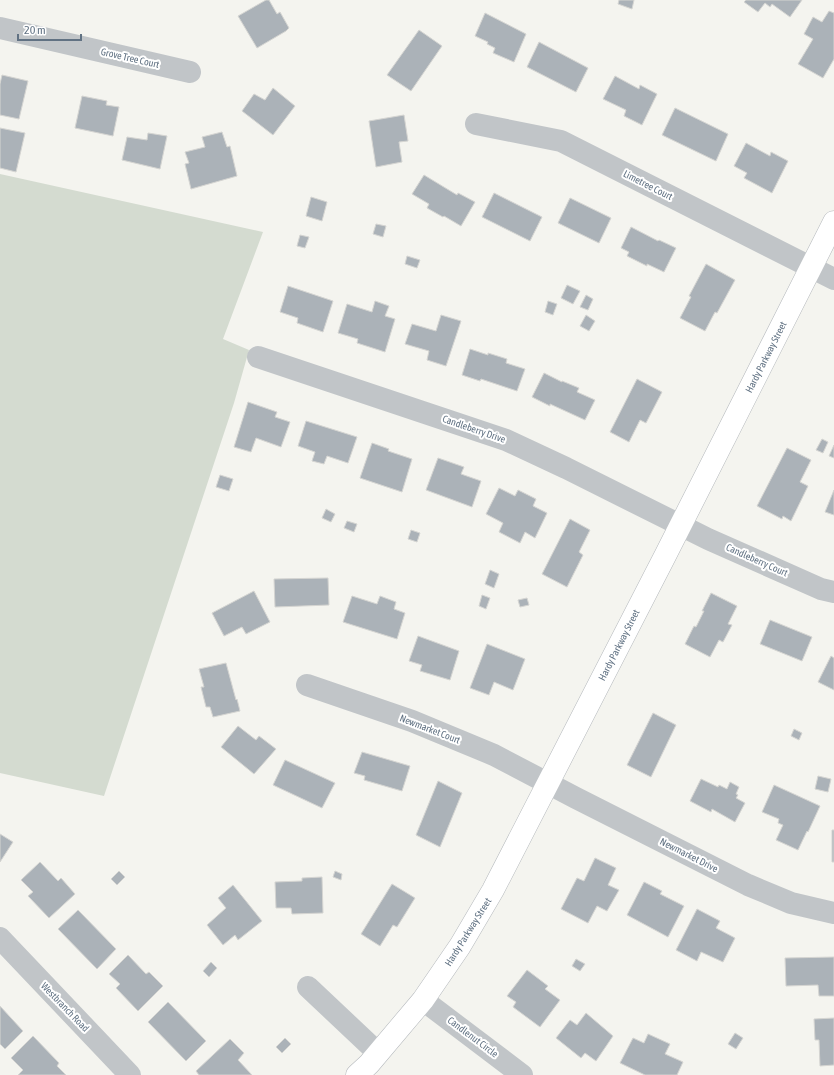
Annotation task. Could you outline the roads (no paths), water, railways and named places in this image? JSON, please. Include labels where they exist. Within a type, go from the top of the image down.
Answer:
[{"type":"main road","name":"Hardy Parkway Street","points":[[357,1075],[378,1053],[423,1000],[460,946],[494,890],[834,222]]},
{"type":"street","name":"Grove Tree Court","points":[[0,28],[190,72]]},
{"type":"street","name":"Limetree Court","points":[[476,124],[561,141],[834,279]]},
{"type":"street","name":"Candleberry Drive","points":[[258,357],[506,440],[680,525]]},
{"type":"street","name":"Candleberry Court","points":[[680,525],[821,589],[834,592]]},
{"type":"street","name":"Newmarket Court","points":[[307,685],[418,724],[494,755],[548,784]]},
{"type":"street","name":"Newmarket Drive","points":[[548,784],[748,885],[791,903],[834,913]]},
{"type":"street","name":"Westbranch Road","points":[[0,938],[130,1075]]},
{"type":"street","points":[[308,987],[378,1053]]},
{"type":"street","name":"Candlenut Circle","points":[[423,1000],[522,1075]]}]
